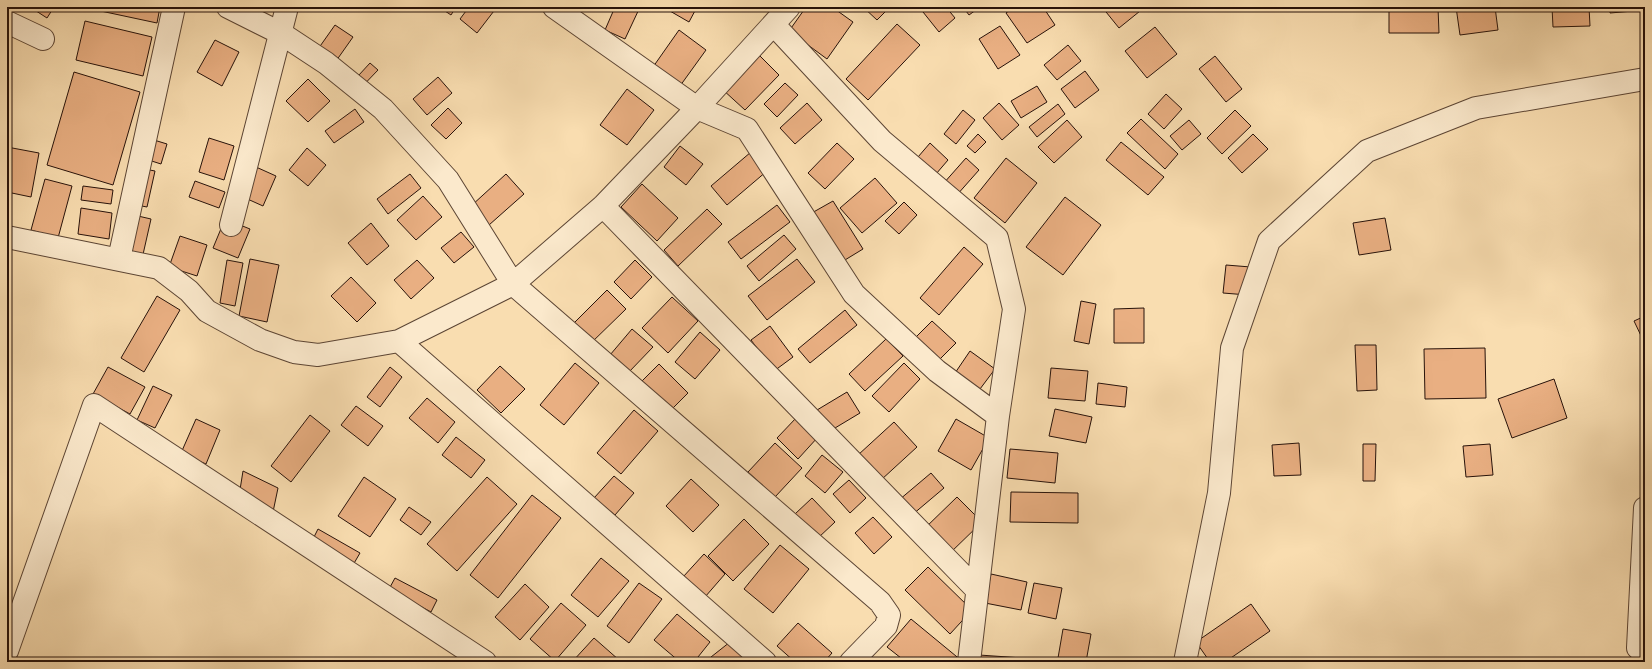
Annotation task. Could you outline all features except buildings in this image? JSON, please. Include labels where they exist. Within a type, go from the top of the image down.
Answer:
[{"type":"street","points":[[119,259],[174,7]]},
{"type":"street","points":[[228,7],[282,34],[326,63],[388,115],[448,180],[513,284],[880,602],[889,615],[886,626],[851,662]]},
{"type":"street","points":[[231,225],[288,7]]},
{"type":"street","points":[[554,7],[696,108],[747,129],[854,294],[937,371],[998,416]]},
{"type":"street","points":[[7,237],[160,268],[189,291],[207,311],[260,340],[294,352],[318,356],[400,341],[513,284],[603,206],[774,25],[789,7]]},
{"type":"street","points":[[7,22],[43,39]]},
{"type":"street","points":[[774,25],[882,142],[997,238],[1014,309],[998,416],[969,662]]},
{"type":"street","points":[[1185,662],[1219,493],[1232,348],[1269,241],[1367,152],[1476,108],[1645,79]]},
{"type":"street","points":[[603,206],[977,590]]},
{"type":"street","points":[[400,341],[766,662]]},
{"type":"street","points":[[7,651],[94,405],[485,662]]},
{"type":"street","points":[[1645,508],[1638,648],[1645,654]]}]
